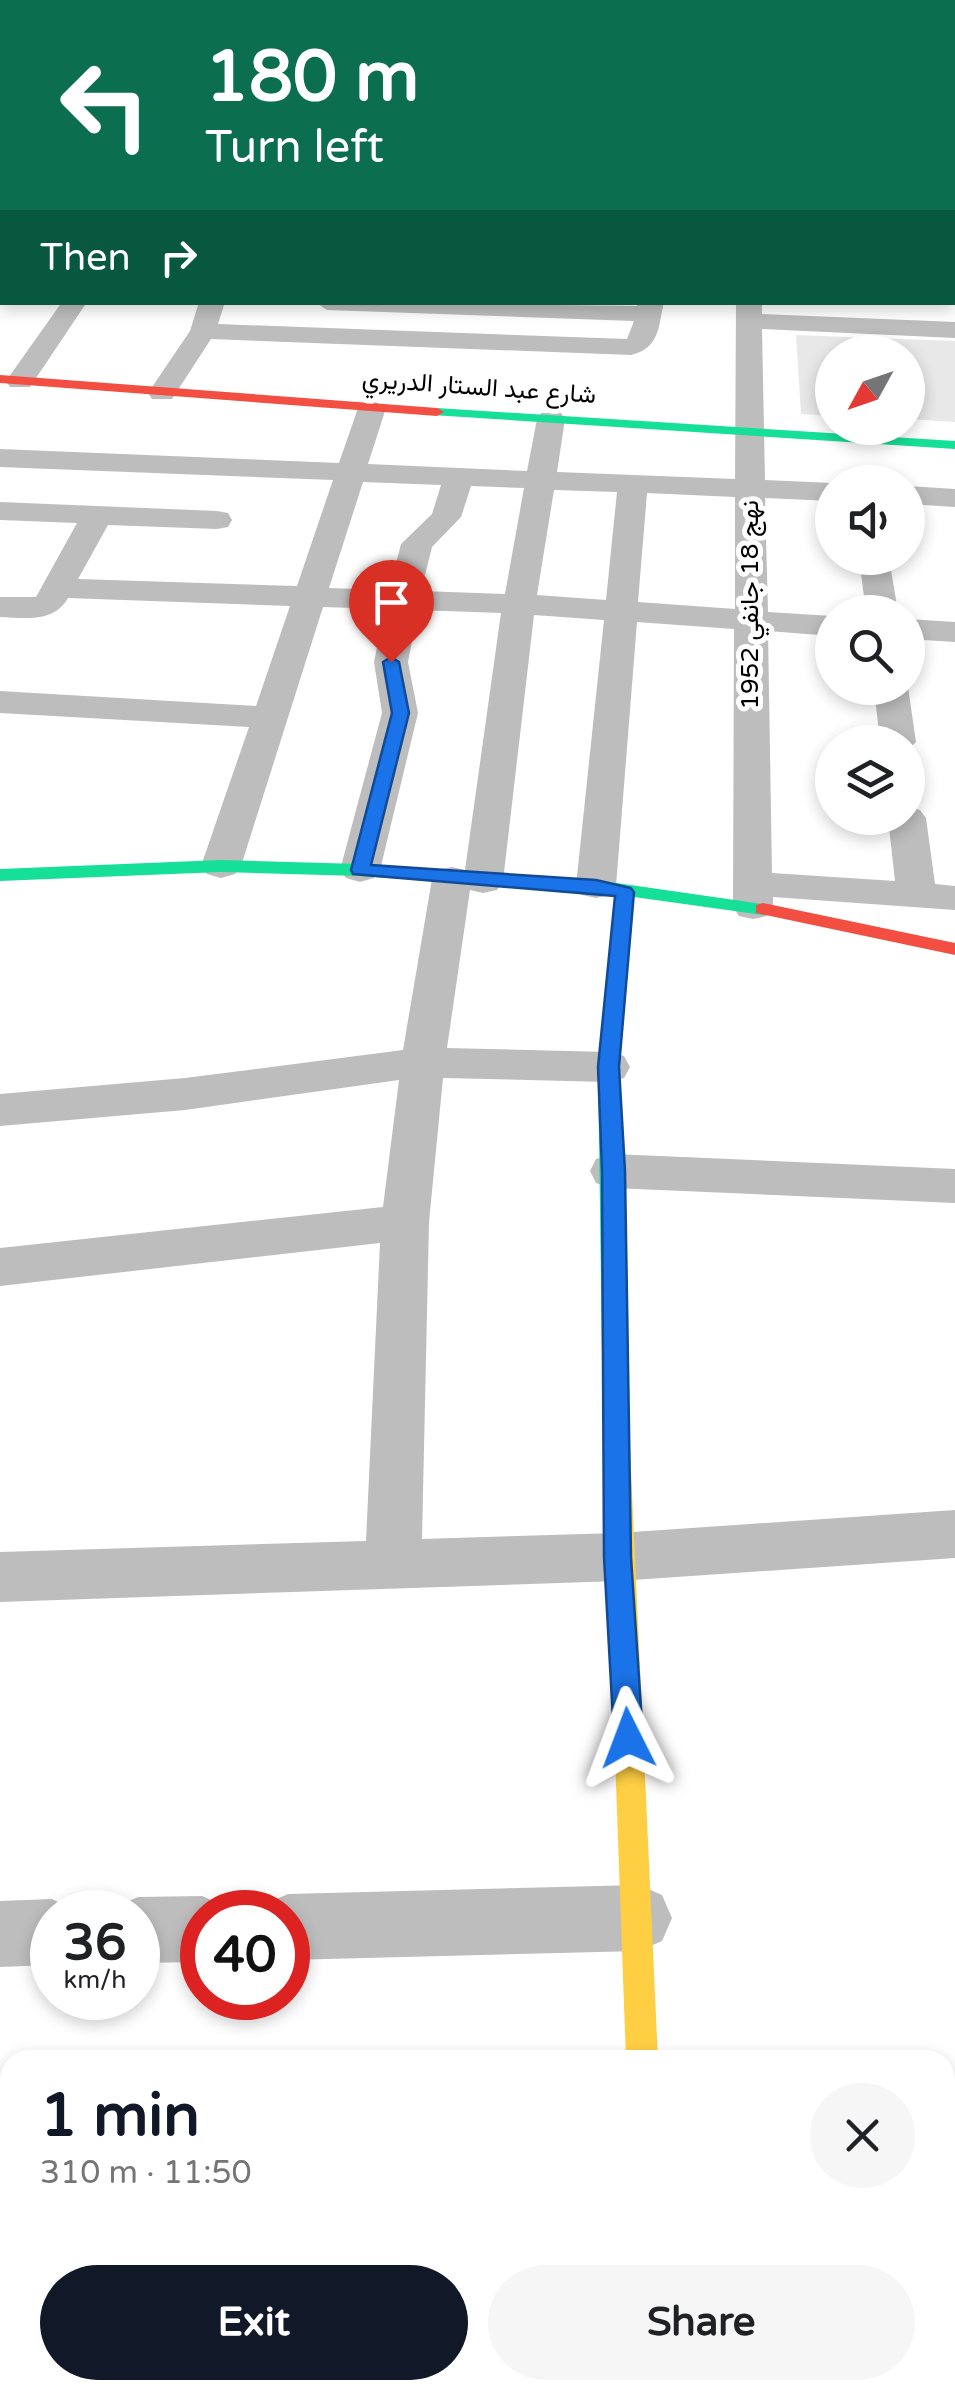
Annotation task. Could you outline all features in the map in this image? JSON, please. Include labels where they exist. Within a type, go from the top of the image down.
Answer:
[{"type":"street","points":[[10,380],[72,305]]},
{"type":"street","points":[[162,393],[203,331],[211,305]]},
{"type":"street","points":[[423,340],[433,305]]},
{"type":"street","points":[[203,331],[373,356],[423,340],[631,347],[642,342],[651,308],[488,305]]},
{"type":"street","points":[[748,312],[955,330]]},
{"type":"street","name":"نهج 18 جانفي 1952","points":[[748,312],[752,433],[748,622],[754,896]]},
{"type":"street","points":[[221,866],[351,472],[373,356]]},
{"type":"street","name":"شارع عبد الستار الدريري","points":[[10,380],[363,408],[955,445]]},
{"type":"street","points":[[394,1566],[405,1222],[423,1062],[468,880],[551,419]]},
{"type":"street","points":[[0,458],[815,491]]},
{"type":"street","points":[[194,570],[217,520],[232,470]]},
{"type":"street","points":[[360,870],[400,713],[401,702],[391,671],[417,544],[446,517],[458,476]]},
{"type":"street","points":[[634,482],[621,612],[610,889],[608,1067],[614,1171],[618,1557],[639,1918],[642,2050]]},
{"type":"street","points":[[925,496],[955,498]]},
{"type":"street","points":[[0,511],[217,520]]},
{"type":"street","points":[[0,608],[42,607],[59,588],[98,514]]},
{"type":"street","points":[[59,588],[194,570],[308,598],[519,604],[815,625]]},
{"type":"street","points":[[925,630],[955,632]]},
{"type":"street","points":[[0,702],[270,717]]},
{"type":"street","points":[[0,875],[221,866],[360,870],[754,896],[936,896],[913,835]]},
{"type":"street","points":[[754,896],[955,948]]},
{"type":"street","points":[[0,1110],[185,1094],[423,1062],[608,1067]]},
{"type":"street","points":[[614,1171],[955,1186]]},
{"type":"street","points":[[0,1267],[405,1222]]},
{"type":"street","points":[[0,1578],[394,1566],[954,1541]]},
{"type":"street","points":[[310,1926],[639,1918]]},
{"type":"street","points":[[0,1934],[30,1933]]},
{"type":"shaded area","points":[[796,335],[815,336],[815,415],[801,414]]},
{"type":"shaded area","points":[[925,340],[955,341],[955,422],[925,420]]},
{"type":"traffic: fast","points":[[437,412],[955,445]]},
{"type":"traffic: fast","points":[[0,875],[221,866],[360,870],[596,886],[763,909]]},
{"type":"traffic: fast","points":[[616,1426],[608,1067],[625,892]]},
{"type":"traffic: slow","points":[[616,1426],[642,2050]]},
{"type":"traffic: jam","points":[[0,379],[437,412]]},
{"type":"traffic: jam","points":[[763,909],[955,949]]},
{"type":"route","points":[[391,662],[400,713],[360,870],[596,886],[624,892],[608,1067],[614,1171],[618,1557],[628,1738]]}]
